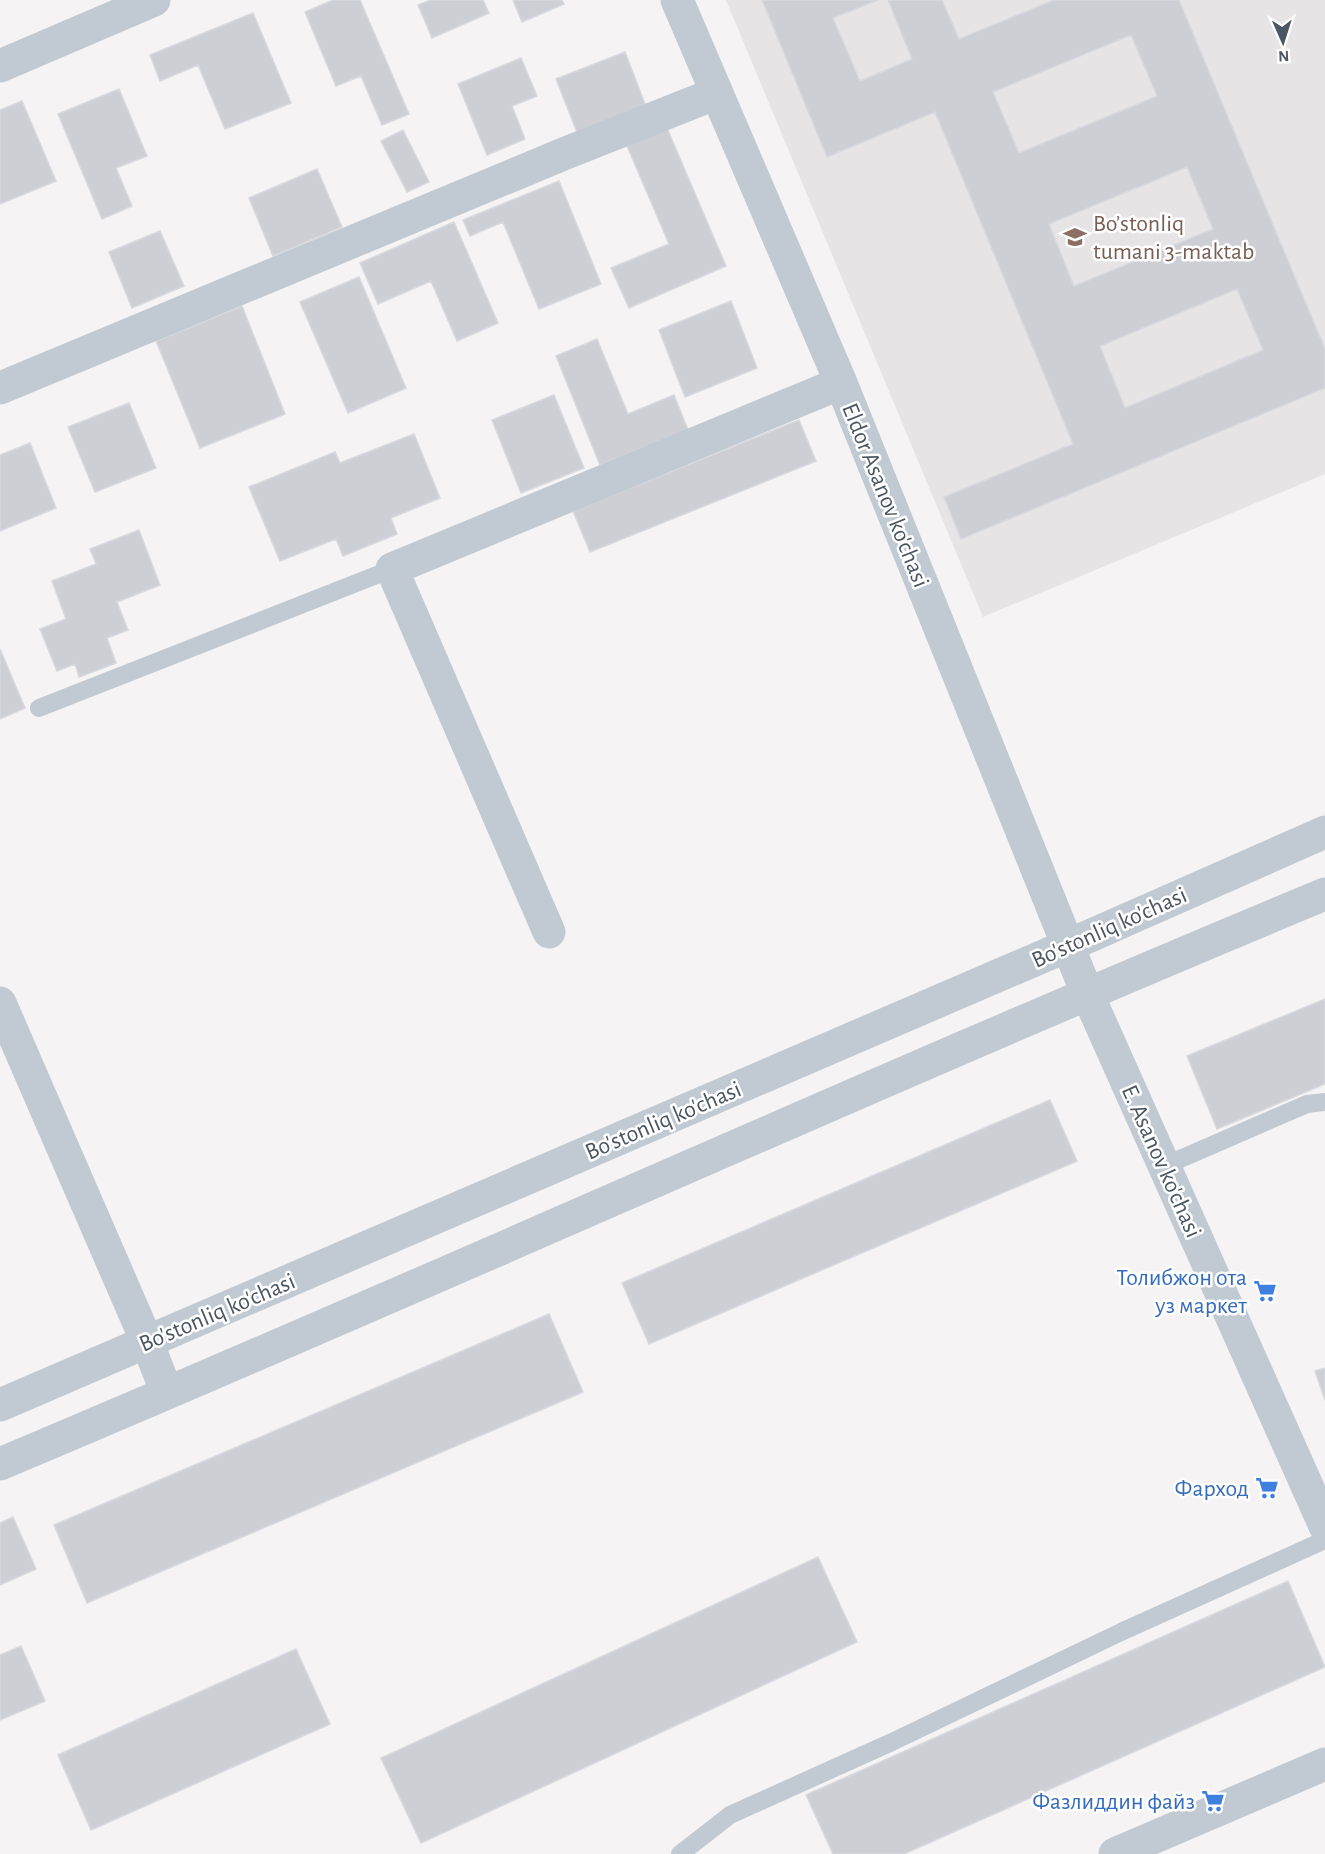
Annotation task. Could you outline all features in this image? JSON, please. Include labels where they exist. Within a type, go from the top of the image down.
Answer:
[{"type":"street","points":[[0,66],[154,0]]},
{"type":"street","name":"Eldor Asanov ko'chasi","points":[[677,0],[841,383],[1087,993]]},
{"type":"street","points":[[0,388],[566,153],[717,93]]},
{"type":"street","points":[[549,932],[392,569],[841,383]]},
{"type":"street","name":"Bo'stonliq ko'chasi","points":[[0,1404],[1067,946],[1325,832]]},
{"type":"street","points":[[0,1464],[167,1394],[1087,993],[1325,894]]},
{"type":"street","name":"E. Asanov ko'chasi","points":[[1087,993],[1325,1526]]},
{"type":"street","points":[[0,1003],[147,1342],[167,1394]]},
{"type":"street","points":[[1115,1854],[1325,1764]]},
{"type":"lane","points":[[39,708],[392,569]]},
{"type":"lane","points":[[1164,1166],[1307,1104],[1325,1102]]},
{"type":"lane","points":[[680,1854],[730,1815],[892,1742],[1120,1632],[1325,1540]]},
{"type":"shaded area","name":"Bo’stonliq tumani 3-maktab","points":[[726,0],[1325,0],[1325,474],[983,617]]},
{"type":"building","points":[[333,0],[360,0],[409,114],[382,125],[361,76],[336,86],[305,12]]},
{"type":"building","points":[[431,0],[483,0],[489,13],[432,38],[418,5]]},
{"type":"building","points":[[513,0],[562,0],[564,4],[522,22]]},
{"type":"building","points":[[762,0],[878,0],[833,18],[860,81],[912,59],[888,0],[942,0],[959,39],[1054,0],[1179,0],[1325,349],[1325,388],[961,539],[944,497],[1073,444],[935,112],[827,157]],"holes":[[[1131,35],[1157,96],[1019,153],[993,92]],[[1187,167],[1213,229],[1074,286],[1049,224]],[[1237,289],[1263,350],[1125,408],[1100,346]]]},
{"type":"building","points":[[253,13],[291,103],[225,129],[198,65],[160,81],[150,55]]},
{"type":"building","points":[[625,52],[647,109],[578,135],[556,79]]},
{"type":"building","points":[[521,58],[537,96],[512,106],[525,139],[487,155],[458,84]]},
{"type":"building","points":[[119,89],[147,156],[116,168],[132,206],[102,219],[58,114]]},
{"type":"building","points":[[22,101],[56,181],[0,204],[0,110]]},
{"type":"building","points":[[667,128],[726,266],[629,308],[611,268],[669,244],[627,146]]},
{"type":"building","points":[[403,130],[429,182],[407,192],[381,141]]},
{"type":"building","points":[[317,169],[342,227],[273,256],[249,198]]},
{"type":"building","points":[[559,181],[601,284],[539,309],[503,222],[470,236],[463,220]]},
{"type":"building","points":[[454,222],[498,323],[457,341],[431,281],[378,304],[360,263]]},
{"type":"building","points":[[160,231],[184,286],[132,308],[109,252]]},
{"type":"building","points":[[359,277],[406,388],[348,413],[300,302]]},
{"type":"building","points":[[731,301],[757,368],[685,397],[659,330]]},
{"type":"building","points":[[242,306],[285,414],[200,448],[156,341]]},
{"type":"building","points":[[597,339],[628,414],[674,395],[688,430],[600,465],[556,356]]},
{"type":"building","points":[[554,395],[584,468],[521,493],[492,420]]},
{"type":"building","points":[[129,403],[156,468],[95,492],[68,427]]},
{"type":"building","points":[[799,420],[816,461],[590,552],[573,511]]},
{"type":"building","points":[[414,434],[440,498],[391,518],[397,534],[343,556],[336,539],[280,561],[249,487],[335,452],[340,463]]},
{"type":"building","points":[[30,443],[56,508],[0,531],[0,455]]},
{"type":"building","points":[[139,530],[160,585],[117,602],[128,630],[107,638],[116,663],[79,677],[75,664],[57,671],[40,629],[66,619],[52,581],[96,564],[90,549]]},
{"type":"building","points":[[0,649],[25,708],[0,719]]},
{"type":"building","points":[[1325,999],[1325,1084],[1217,1129],[1187,1056]]},
{"type":"building","points":[[1050,1100],[1077,1161],[649,1344],[622,1283]]},
{"type":"building","points":[[549,1314],[583,1392],[87,1603],[54,1525]]},
{"type":"building","points":[[1325,1368],[1325,1400],[1315,1371]]},
{"type":"building","points":[[13,1517],[36,1569],[0,1585],[0,1523]]},
{"type":"building","points":[[818,1557],[857,1642],[421,1843],[381,1758]]},
{"type":"building","points":[[1288,1581],[1325,1667],[904,1854],[833,1854],[806,1795]]},
{"type":"building","points":[[21,1646],[45,1701],[0,1720],[0,1655]]},
{"type":"building","points":[[296,1649],[330,1724],[91,1830],[58,1755]]},
{"type":"place","name":"Bo’stonliq tumani 3-maktab","points":[[1075,237]]},
{"type":"place","name":"Толибжон ота уз маркет","points":[[1265,1291]]},
{"type":"place","name":"Фарход","points":[[1267,1488]]},
{"type":"place","name":"Фазлиддин файз","points":[[1213,1801]]}]
